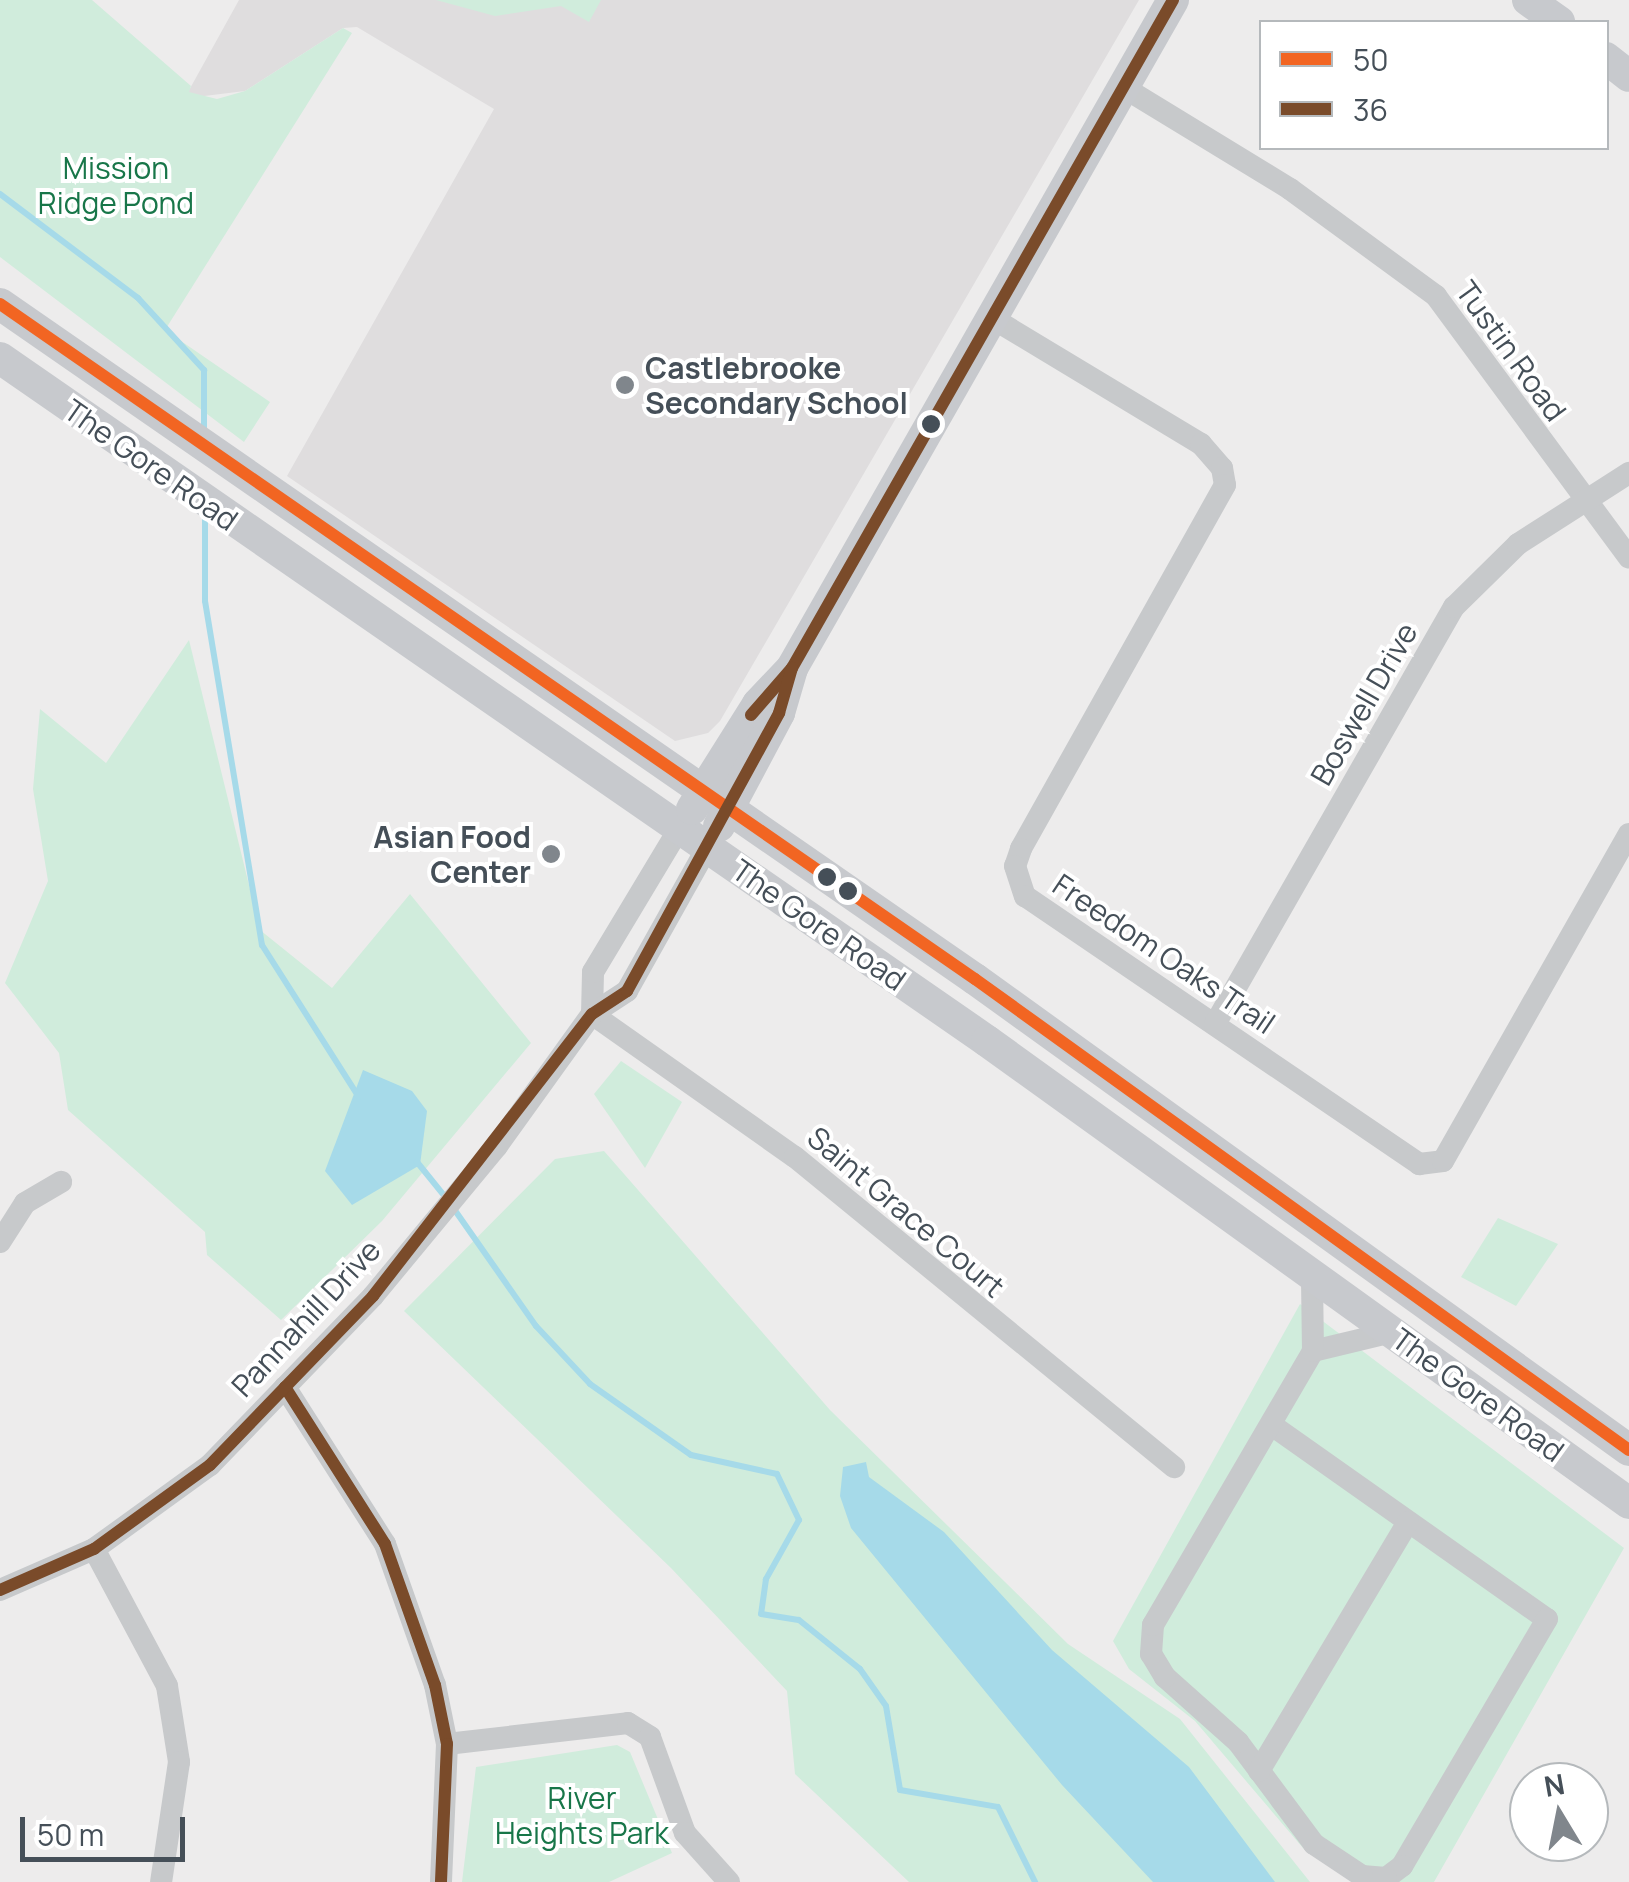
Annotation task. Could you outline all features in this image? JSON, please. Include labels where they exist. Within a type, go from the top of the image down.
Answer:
[{"type":"main road","points":[[678,829],[715,801],[779,713],[792,668],[1173,0]]},
{"type":"main road","points":[[1528,0],[1556,20]]},
{"type":"main road","points":[[1609,60],[1629,76]]},
{"type":"main road","name":"The Gore Road","points":[[0,304],[236,473],[1059,1038],[1629,1450]]},
{"type":"main road","name":"The Gore Road","points":[[0,358],[241,529],[1032,1074],[1629,1503]]},
{"type":"main road","points":[[707,848],[715,801]]},
{"type":"main road","points":[[1032,1074],[1059,1038]]},
{"type":"main road","points":[[1388,1329],[1410,1292]]},
{"type":"street","name":"Tustin Road","points":[[1123,88],[1290,188],[1436,296],[1582,504]]},
{"type":"street","name":"Freedom Oaks Trail","points":[[992,318],[1200,444],[1222,468],[1220,503],[1015,866],[1025,896],[1419,1164],[1444,1160],[1629,834]]},
{"type":"street","name":"Boswell Drive","points":[[1215,1024],[1454,608],[1477,577],[1629,473]]},
{"type":"street","points":[[1582,504],[1629,558]]},
{"type":"street","name":"Pannahill Drive","points":[[592,1014],[593,972],[678,829]]},
{"type":"street","name":"Pannahill Drive","points":[[0,1590],[94,1549],[210,1466],[373,1296],[497,1146],[592,1014],[627,991],[707,848]]},
{"type":"street","name":"Saint Grace Court","points":[[592,1014],[795,1157],[1174,1467]]},
{"type":"street","points":[[0,1242],[25,1203],[61,1182]]},
{"type":"street","points":[[1273,1426],[1547,1619],[1402,1866],[1386,1878],[1362,1876],[1314,1844],[1260,1771],[1151,1654],[1153,1626],[1273,1426],[1313,1351],[1312,1275]]},
{"type":"street","points":[[1313,1351],[1388,1329]]},
{"type":"street","points":[[285,1387],[385,1544],[435,1685],[447,1744],[440,1882]]},
{"type":"street","points":[[1260,1771],[1408,1522]]},
{"type":"street","points":[[94,1549],[167,1686],[179,1762],[162,1882]]},
{"type":"street","points":[[447,1744],[628,1722],[650,1737],[685,1833],[729,1882]]},
{"type":"shaded area","name":"Castlebrooke Secondary School","points":[[239,0],[1139,0],[720,721],[708,733],[675,741],[287,476],[494,109],[357,27],[343,28],[245,91],[196,97],[188,92]]},
{"type":"green space","name":"Mission Ridge Pond","points":[[0,0],[92,0],[191,86],[189,92],[217,99],[245,91],[343,28],[352,33],[165,330],[270,402],[244,442],[0,257]]},
{"type":"green space","points":[[436,0],[601,0],[589,22],[561,6],[495,16]]},
{"type":"green space","points":[[189,640],[260,930],[332,988],[410,894],[531,1043],[382,1221],[281,1320],[207,1255],[205,1232],[68,1110],[59,1053],[5,983],[48,881],[33,789],[40,709],[106,763]]},
{"type":"green space","points":[[621,1061],[682,1102],[645,1168],[594,1094]]},
{"type":"green space","points":[[604,1151],[830,1410],[1068,1644],[1180,1719],[1310,1882],[909,1882],[795,1774],[787,1691],[671,1568],[404,1311],[555,1159]]},
{"type":"green space","points":[[1498,1218],[1558,1244],[1516,1306],[1461,1277]]},
{"type":"green space","points":[[1300,1304],[1624,1548],[1434,1882],[1354,1882],[1303,1848],[1195,1721],[1129,1669],[1113,1641]]},
{"type":"green space","name":"River Heights Park","points":[[617,1745],[630,1752],[672,1853],[609,1882],[462,1882],[476,1767]]},
{"type":"water","points":[[363,1070],[412,1091],[427,1111],[420,1165],[352,1205],[325,1171]]},
{"type":"water","points":[[866,1462],[869,1477],[944,1532],[1052,1650],[1189,1767],[1275,1882],[1153,1882],[1062,1785],[851,1528],[840,1496],[843,1467]]},
{"type":"waterway","points":[[0,194],[138,298],[204,370],[204,433]]},
{"type":"waterway","points":[[205,518],[205,601],[262,945],[359,1097]]},
{"type":"waterway","points":[[417,1162],[447,1199]]},
{"type":"waterway","points":[[454,1209],[536,1326],[590,1384],[691,1455],[777,1474],[799,1520],[766,1579],[761,1614],[799,1620],[860,1669],[886,1706],[900,1790],[998,1807],[1035,1882]]},
{"type":"transit line","name":"36","points":[[751,715],[792,668],[1173,0]]},
{"type":"transit line","name":"50","points":[[0,304],[975,979],[1629,1450]]},
{"type":"transit line","name":"36","points":[[0,1590],[94,1549],[210,1465],[373,1296],[592,1014],[627,991],[779,713],[792,668]]},
{"type":"transit line","name":"36","points":[[285,1387],[385,1544],[435,1685],[447,1744],[441,1882]]},
{"type":"place","name":"Castlebrooke Secondary School","points":[[625,385]]},
{"type":"place","name":"Asian Food Center","points":[[551,854]]}]
